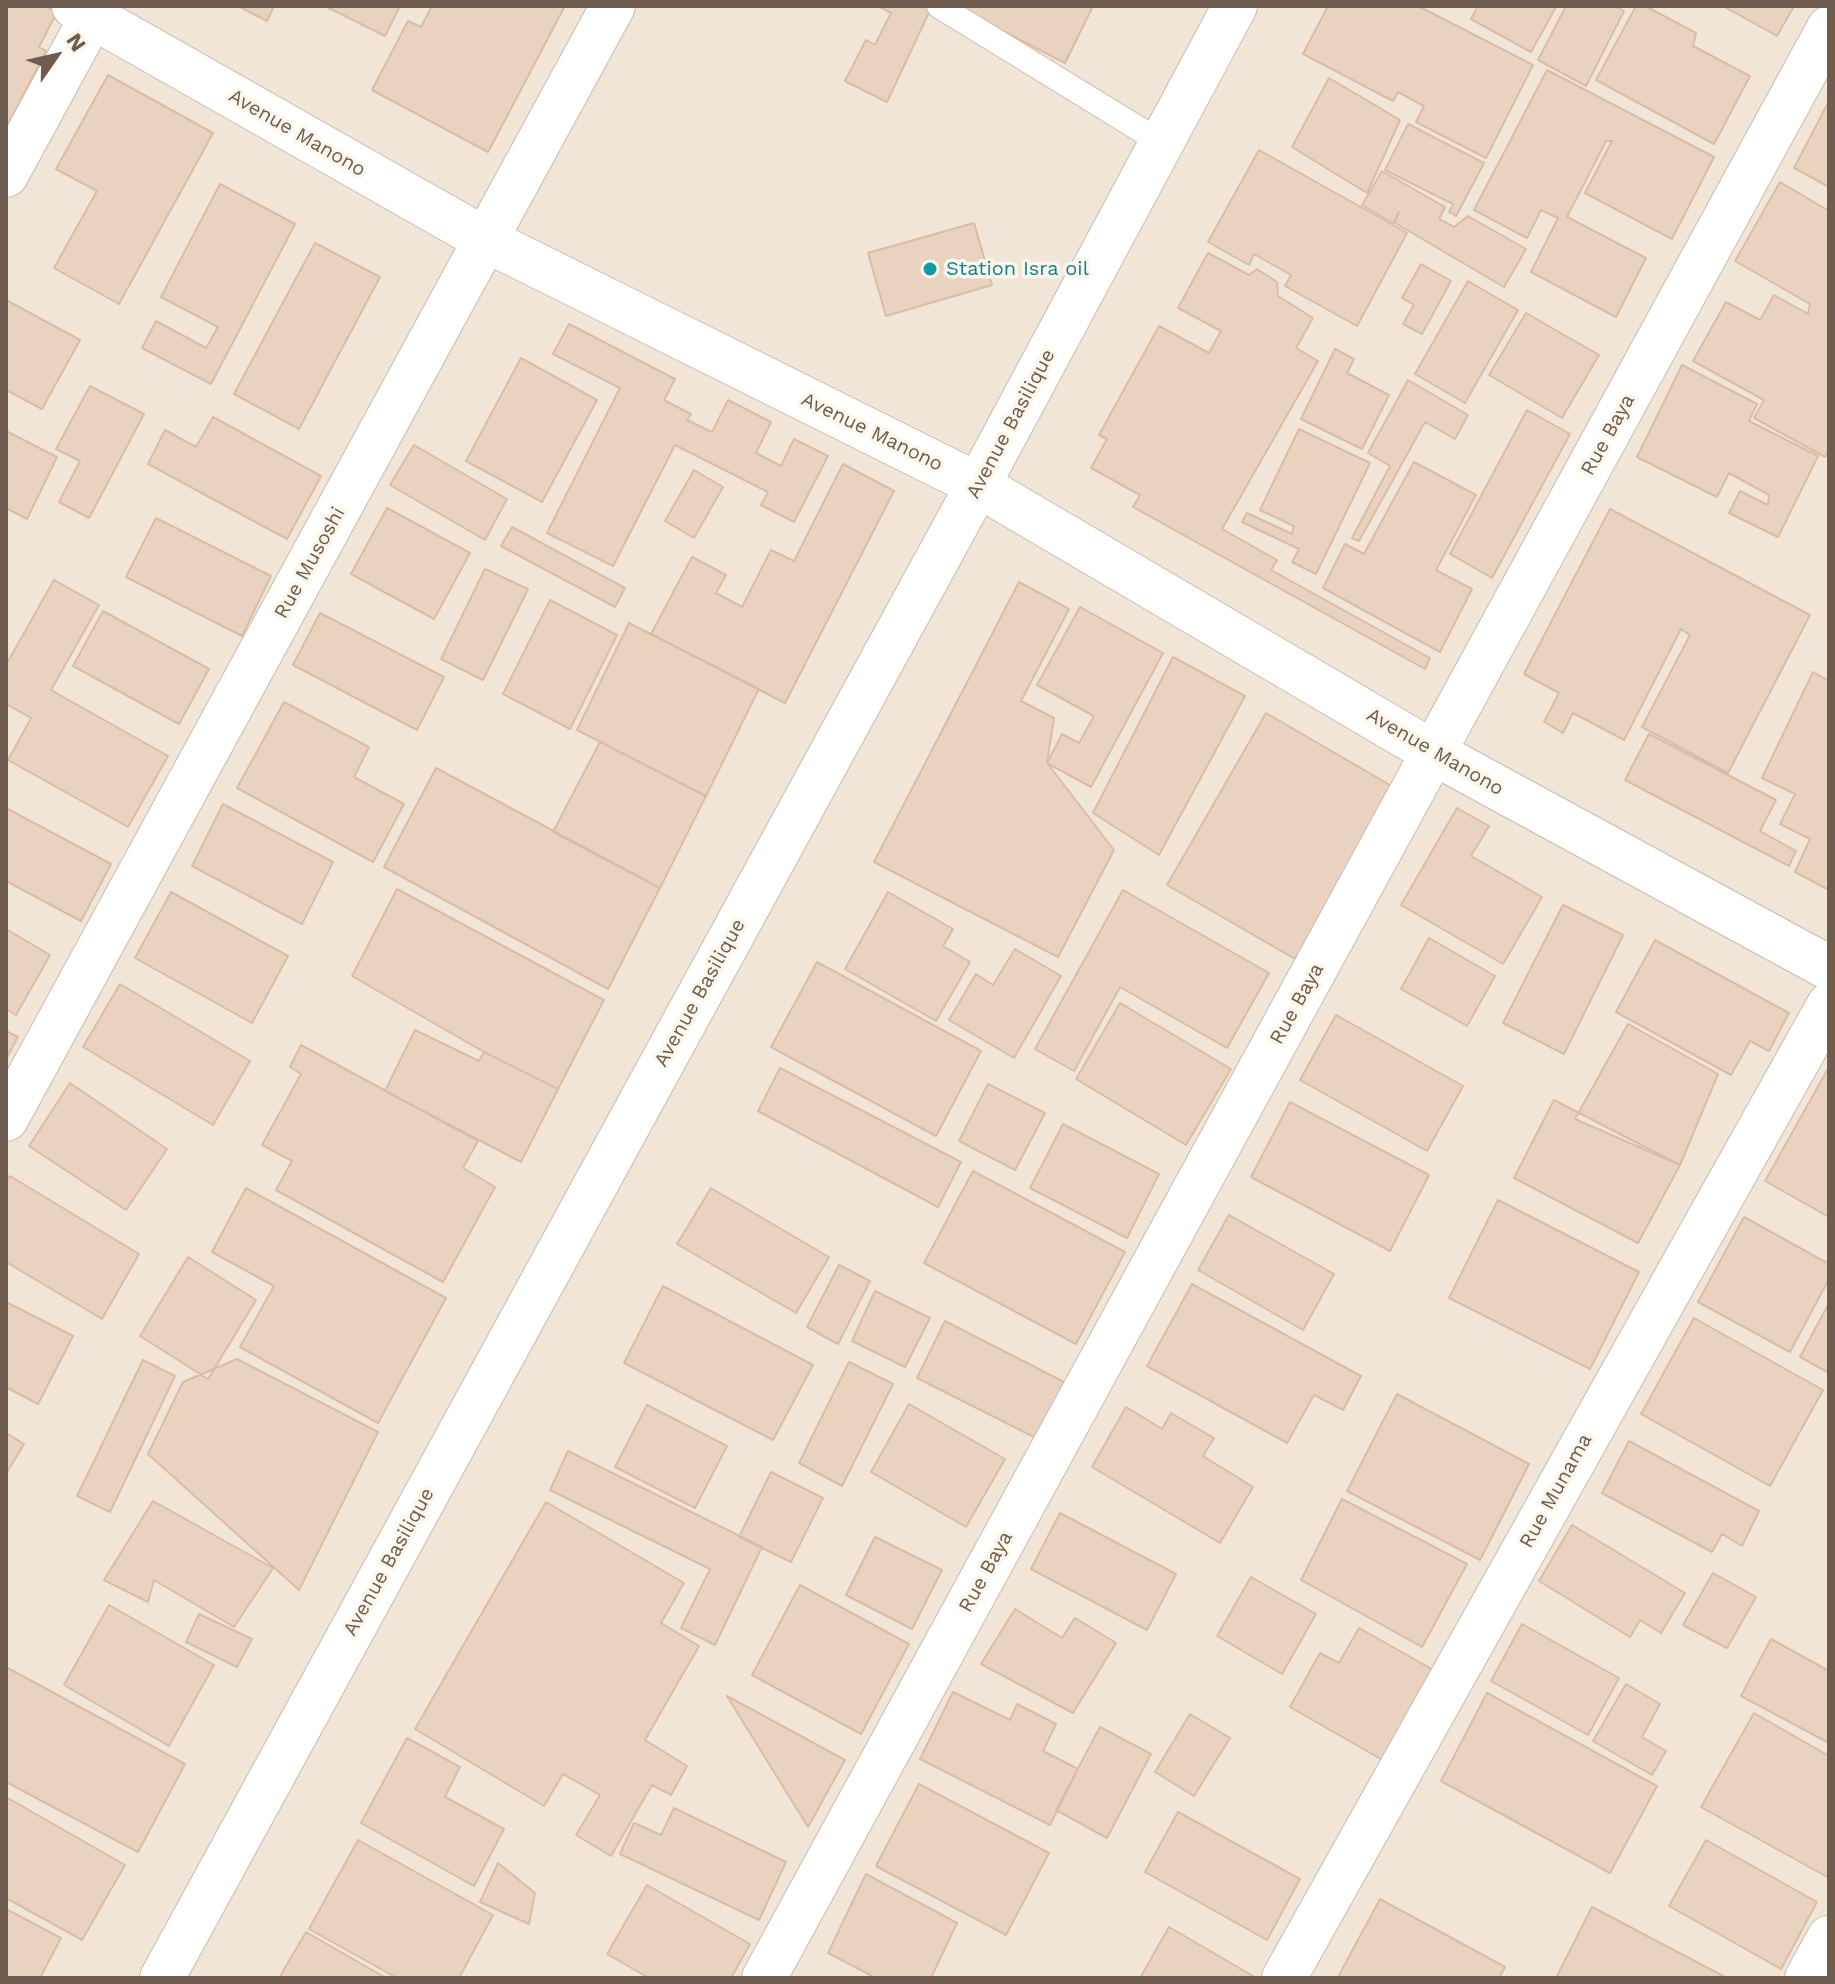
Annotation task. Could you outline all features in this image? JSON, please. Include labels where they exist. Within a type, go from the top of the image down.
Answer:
[{"type":"street","name":"Rue Musoshi","points":[[6,1119],[613,6]]},
{"type":"street","name":"Avenue Basilique","points":[[162,1978],[978,485],[1235,6]]},
{"type":"street","name":"Avenue Manono","points":[[88,9],[486,240],[978,485],[1434,753],[1829,968]]},
{"type":"street","points":[[6,175],[88,9]]},
{"type":"street","name":"Rue Baya","points":[[764,1978],[1829,28]]},
{"type":"street","name":"Rue Munama","points":[[1284,1978],[1829,1005]]},
{"type":"street","points":[[1807,1978],[1829,1938]]},
{"type":"lane","points":[[939,6],[1162,143]]},
{"type":"shaded area","points":[[6,6],[1829,6],[1829,1978],[6,1978]]},
{"type":"building","points":[[6,6],[45,6],[57,12],[39,47],[46,51],[6,129]]},
{"type":"building","points":[[238,6],[274,6],[267,21]]},
{"type":"building","points":[[325,6],[400,6],[385,36]]},
{"type":"building","points":[[432,6],[565,6],[488,152],[372,90],[408,21],[421,27]]},
{"type":"building","points":[[878,6],[932,6],[887,102],[845,81],[866,40],[875,45],[891,13]]},
{"type":"building","points":[[954,6],[1093,6],[1065,63]]},
{"type":"building","points":[[1328,6],[1418,6],[1533,65],[1486,158],[1416,122],[1424,106],[1398,92],[1393,101],[1303,54]]},
{"type":"building","points":[[1478,6],[1556,7],[1531,52],[1471,19]]},
{"type":"building","points":[[1566,6],[1615,6],[1624,11],[1586,86],[1538,60]]},
{"type":"building","points":[[1636,6],[1645,6],[1696,33],[1693,46],[1750,76],[1714,144],[1596,80]]},
{"type":"building","points":[[1723,6],[1794,6],[1777,36]]},
{"type":"building","points":[[1547,70],[1714,157],[1672,239],[1585,193],[1612,141],[1606,141],[1567,217],[1646,258],[1616,317],[1531,272],[1558,218],[1541,210],[1527,238],[1474,210]]},
{"type":"building","points":[[108,75],[213,133],[119,304],[54,268],[97,191],[56,169]]},
{"type":"building","points":[[1329,78],[1400,120],[1367,193],[1292,147]]},
{"type":"building","points":[[1829,101],[1829,187],[1794,168]]},
{"type":"building","points":[[1408,124],[1484,163],[1456,216],[1449,212],[1453,204],[1385,170]]},
{"type":"building","points":[[1259,150],[1407,233],[1357,326],[1285,286],[1291,275],[1254,254],[1249,265],[1208,242]]},
{"type":"building","points":[[1382,171],[1445,207],[1439,219],[1454,227],[1468,216],[1526,249],[1504,287],[1395,223],[1399,212],[1393,223],[1362,205]]},
{"type":"building","points":[[1780,182],[1829,211],[1829,449],[1825,457],[1754,418],[1764,400],[1693,361],[1726,302],[1760,320],[1774,295],[1808,314],[1810,304],[1735,261]]},
{"type":"building","points":[[220,184],[295,224],[211,384],[142,348],[156,321],[206,348],[218,327],[161,297]]},
{"type":"building","name":"Station Isra oil","points":[[974,223],[992,285],[886,316],[868,253]]},
{"type":"building","points":[[315,243],[380,277],[299,429],[234,394]]},
{"type":"building","points":[[1208,253],[1249,275],[1257,269],[1277,282],[1278,296],[1313,318],[1296,348],[1318,361],[1222,529],[1277,560],[1271,570],[1430,658],[1425,669],[1133,507],[1140,495],[1091,468],[1107,439],[1099,435],[1159,326],[1209,353],[1221,331],[1178,308]]},
{"type":"building","points":[[1421,264],[1451,281],[1422,334],[1403,324],[1414,305],[1402,298]]},
{"type":"building","points":[[1468,281],[1518,310],[1465,403],[1415,374]]},
{"type":"building","points":[[6,300],[80,340],[42,409],[6,390]]},
{"type":"building","points":[[1526,313],[1599,355],[1562,418],[1489,375]]},
{"type":"building","points":[[569,324],[675,379],[664,400],[691,414],[687,420],[712,432],[728,400],[771,422],[756,453],[781,466],[794,439],[828,456],[794,522],[761,505],[768,492],[675,445],[613,566],[547,533],[620,388],[553,354]]},
{"type":"building","points":[[1335,349],[1354,359],[1347,373],[1389,395],[1362,449],[1301,419]]},
{"type":"building","points":[[521,358],[597,400],[542,502],[466,461]]},
{"type":"building","points":[[1682,365],[1757,404],[1749,421],[1818,456],[1778,537],[1729,513],[1740,491],[1768,505],[1769,495],[1729,473],[1717,497],[1637,457]]},
{"type":"building","points":[[1408,380],[1468,415],[1455,439],[1425,422],[1359,541],[1352,538],[1390,466],[1368,453]]},
{"type":"building","points":[[90,386],[144,414],[89,518],[59,502],[80,461],[56,449]]},
{"type":"building","points":[[1527,410],[1570,434],[1492,578],[1450,554]]},
{"type":"building","points":[[213,417],[321,476],[287,539],[148,464],[165,430],[196,447]]},
{"type":"building","points":[[1299,429],[1370,463],[1316,574],[1292,562],[1299,549],[1242,522],[1247,513],[1292,534],[1294,526],[1260,510]]},
{"type":"building","points":[[6,431],[57,457],[27,519],[6,508]]},
{"type":"building","points":[[414,445],[507,499],[485,540],[390,485]]},
{"type":"building","points":[[1414,462],[1476,495],[1436,570],[1472,589],[1440,652],[1323,588],[1345,544],[1364,554]]},
{"type":"building","points":[[843,464],[894,491],[785,703],[651,634],[692,557],[726,575],[716,593],[742,607],[771,550],[794,561]]},
{"type":"building","points":[[694,470],[723,487],[694,538],[665,521]]},
{"type":"building","points":[[387,508],[470,553],[434,619],[351,574]]},
{"type":"building","points":[[1610,509],[1810,615],[1728,773],[1642,727],[1690,635],[1681,629],[1624,740],[1573,713],[1563,733],[1544,722],[1559,693],[1524,674]]},
{"type":"building","points":[[156,518],[271,576],[242,636],[126,577]]},
{"type":"building","points":[[512,527],[625,588],[615,607],[501,546]]},
{"type":"building","points":[[485,569],[528,589],[483,680],[441,659]]},
{"type":"building","points":[[54,580],[99,605],[51,690],[168,756],[128,827],[8,760],[31,718],[6,704],[6,665]]},
{"type":"building","points":[[1019,582],[1069,609],[1021,701],[1054,718],[1047,763],[1114,850],[1058,957],[874,862]]},
{"type":"building","points":[[550,600],[617,635],[570,729],[503,694]]},
{"type":"building","points":[[1080,607],[1163,653],[1091,787],[1047,763],[1062,734],[1079,743],[1094,716],[1037,685]]},
{"type":"building","points":[[103,611],[209,669],[179,724],[73,666]]},
{"type":"building","points":[[320,613],[444,677],[417,730],[293,665]]},
{"type":"building","points":[[629,623],[759,689],[706,796],[577,730]]},
{"type":"building","points":[[1173,657],[1245,696],[1159,855],[1093,813]]},
{"type":"building","points":[[1813,672],[1829,681],[1829,890],[1795,872],[1810,839],[1780,824],[1795,794],[1762,778]]},
{"type":"building","points":[[284,702],[369,747],[354,777],[404,804],[373,862],[237,788]]},
{"type":"building","points":[[1266,713],[1395,788],[1295,959],[1167,885]]},
{"type":"building","points":[[1649,734],[1776,800],[1760,831],[1796,851],[1789,866],[1625,780]]},
{"type":"building","points":[[600,742],[706,796],[660,888],[553,832]]},
{"type":"building","points":[[436,768],[660,888],[608,989],[384,867]]},
{"type":"building","points":[[223,804],[333,862],[302,924],[192,866]]},
{"type":"building","points":[[6,808],[111,864],[81,921],[6,881]]},
{"type":"building","points":[[1457,808],[1489,826],[1471,856],[1542,897],[1503,964],[1401,905]]},
{"type":"building","points":[[397,889],[604,1000],[558,1089],[484,1052],[352,976]]},
{"type":"building","points":[[1123,890],[1269,973],[1227,1048],[1120,987],[1074,1071],[1035,1049]]},
{"type":"building","points":[[171,892],[288,956],[252,1023],[135,958]]},
{"type":"building","points":[[888,892],[953,929],[943,946],[970,962],[936,1021],[845,969]]},
{"type":"building","points":[[1563,905],[1623,935],[1564,1054],[1503,1023]]},
{"type":"building","points":[[6,929],[50,955],[16,1015],[6,1009]]},
{"type":"building","points":[[1429,938],[1495,976],[1467,1026],[1401,989]]},
{"type":"building","points":[[1655,940],[1789,1013],[1769,1051],[1750,1041],[1731,1075],[1616,1012]]},
{"type":"building","points":[[1015,949],[1061,976],[1014,1058],[949,1020],[976,974],[993,985]]},
{"type":"building","points":[[817,962],[981,1051],[936,1136],[771,1047]]},
{"type":"building","points":[[120,984],[250,1061],[213,1125],[83,1047]]},
{"type":"building","points":[[1120,1003],[1231,1069],[1186,1145],[1076,1079]]},
{"type":"building","points":[[1336,1015],[1463,1086],[1427,1151],[1300,1080]]},
{"type":"building","points":[[1628,1024],[1718,1074],[1680,1165],[1575,1119]]},
{"type":"building","points":[[415,1030],[479,1061],[484,1052],[558,1089],[521,1162],[385,1091]]},
{"type":"building","points":[[6,1031],[18,1037],[6,1059]]},
{"type":"building","points":[[301,1045],[478,1141],[463,1168],[495,1187],[443,1282],[276,1190],[292,1161],[262,1145],[301,1074],[290,1067]]},
{"type":"building","points":[[1829,1067],[1829,1217],[1765,1181]]},
{"type":"building","points":[[780,1068],[961,1162],[938,1207],[758,1111]]},
{"type":"building","points":[[70,1083],[167,1149],[126,1210],[29,1146]]},
{"type":"building","points":[[988,1084],[1045,1113],[1015,1170],[959,1141]]},
{"type":"building","points":[[1554,1100],[1680,1165],[1638,1243],[1514,1178]]},
{"type":"building","points":[[1290,1102],[1429,1175],[1390,1251],[1251,1177]]},
{"type":"building","points":[[1063,1124],[1159,1174],[1127,1238],[1030,1188]]},
{"type":"building","points":[[973,1171],[1125,1252],[1076,1344],[924,1263]]},
{"type":"building","points":[[10,1176],[139,1254],[102,1319],[6,1262],[6,1182]]},
{"type":"building","points":[[246,1188],[446,1298],[378,1423],[240,1347],[274,1286],[212,1252]]},
{"type":"building","points":[[711,1188],[829,1257],[796,1313],[677,1244]]},
{"type":"building","points":[[1498,1200],[1639,1272],[1590,1369],[1449,1298]]},
{"type":"building","points":[[1229,1215],[1334,1274],[1303,1330],[1198,1270]]},
{"type":"building","points":[[1744,1217],[1829,1264],[1829,1279],[1790,1352],[1698,1302]]},
{"type":"building","points":[[188,1257],[256,1300],[208,1379],[140,1336]]},
{"type":"building","points":[[839,1265],[870,1281],[838,1344],[807,1327]]},
{"type":"building","points":[[1192,1284],[1361,1376],[1343,1410],[1314,1395],[1287,1443],[1147,1366]]},
{"type":"building","points":[[663,1286],[813,1365],[773,1440],[624,1363]]},
{"type":"building","points":[[875,1291],[930,1318],[905,1367],[852,1341]]},
{"type":"building","points":[[6,1302],[73,1336],[38,1404],[6,1387]]},
{"type":"building","points":[[1829,1303],[1829,1373],[1800,1357]]},
{"type":"building","points":[[1694,1318],[1823,1390],[1770,1486],[1641,1414]]},
{"type":"building","points":[[945,1321],[1068,1384],[1040,1440],[917,1378]]},
{"type":"building","points":[[237,1359],[378,1432],[299,1590],[148,1454],[183,1382]]},
{"type":"building","points":[[143,1360],[175,1376],[110,1512],[77,1496]]},
{"type":"building","points":[[849,1362],[893,1384],[842,1486],[799,1463]]},
{"type":"building","points":[[1397,1394],[1529,1464],[1480,1560],[1347,1491]]},
{"type":"building","points":[[909,1404],[1005,1459],[966,1527],[871,1472]]},
{"type":"building","points":[[647,1405],[727,1446],[695,1508],[615,1467]]},
{"type":"building","points":[[1126,1407],[1162,1429],[1171,1413],[1214,1438],[1203,1456],[1253,1487],[1220,1543],[1092,1467]]},
{"type":"building","points":[[6,1433],[24,1444],[6,1474]]},
{"type":"building","points":[[1629,1441],[1759,1511],[1742,1546],[1722,1534],[1712,1552],[1602,1493]]},
{"type":"building","points":[[568,1451],[762,1547],[715,1645],[681,1628],[710,1569],[550,1490]]},
{"type":"building","points":[[771,1472],[823,1498],[791,1562],[739,1537]]},
{"type":"building","points":[[1342,1499],[1467,1564],[1422,1647],[1301,1580]]},
{"type":"building","points":[[153,1501],[273,1568],[234,1627],[154,1580],[148,1602],[104,1580]]},
{"type":"building","points":[[546,1502],[684,1583],[661,1623],[699,1646],[645,1740],[687,1766],[671,1795],[652,1785],[611,1856],[576,1835],[600,1795],[563,1774],[544,1806],[415,1729]]},
{"type":"building","points":[[1060,1513],[1176,1574],[1147,1630],[1031,1569]]},
{"type":"building","points":[[1572,1525],[1685,1593],[1661,1633],[1640,1620],[1630,1637],[1539,1581]]},
{"type":"building","points":[[875,1537],[942,1570],[912,1629],[846,1595]]},
{"type":"building","points":[[1713,1573],[1756,1597],[1727,1648],[1683,1625]]},
{"type":"building","points":[[1251,1577],[1316,1614],[1282,1674],[1217,1636]]},
{"type":"building","points":[[800,1585],[909,1644],[861,1734],[752,1675]]},
{"type":"building","points":[[109,1605],[214,1665],[169,1746],[64,1685]]},
{"type":"building","points":[[1015,1609],[1062,1638],[1075,1618],[1116,1643],[1073,1713],[981,1664]]},
{"type":"building","points":[[199,1614],[252,1639],[237,1667],[186,1642]]},
{"type":"building","points":[[1522,1624],[1619,1678],[1588,1735],[1491,1681]]},
{"type":"building","points":[[1359,1628],[1437,1672],[1386,1762],[1290,1707],[1320,1653],[1339,1663]]},
{"type":"building","points":[[1771,1639],[1829,1671],[1829,1743],[1741,1696]]},
{"type":"building","points":[[6,1667],[185,1764],[138,1852],[6,1782]]},
{"type":"building","points":[[1626,1684],[1660,1704],[1642,1737],[1666,1751],[1652,1775],[1593,1741]]},
{"type":"building","points":[[953,1692],[1010,1720],[1017,1704],[1056,1724],[1043,1751],[1078,1769],[1050,1825],[920,1759]]},
{"type":"building","points":[[1487,1693],[1657,1786],[1610,1873],[1441,1781]]},
{"type":"building","points":[[727,1696],[845,1760],[808,1827]]},
{"type":"building","points":[[1754,1713],[1829,1756],[1829,1878],[1701,1807]]},
{"type":"building","points":[[1190,1714],[1230,1738],[1194,1796],[1155,1772]]},
{"type":"building","points":[[1100,1727],[1151,1754],[1107,1838],[1056,1810]]},
{"type":"building","points":[[407,1738],[460,1767],[445,1797],[504,1829],[474,1886],[361,1823]]},
{"type":"building","points":[[919,1784],[1049,1853],[1006,1935],[876,1866]]},
{"type":"building","points":[[6,1797],[125,1865],[82,1940],[6,1898]]},
{"type":"building","points":[[674,1808],[786,1862],[759,1920],[620,1854],[634,1823],[661,1835]]},
{"type":"building","points":[[1178,1812],[1300,1879],[1267,1940],[1145,1872]]},
{"type":"building","points":[[358,1840],[493,1915],[459,1978],[397,1978],[309,1929]]},
{"type":"building","points":[[1706,1840],[1817,1902],[1781,1969],[1669,1906]]},
{"type":"building","points":[[498,1863],[535,1893],[529,1924],[480,1902]]},
{"type":"building","points":[[866,1874],[957,1923],[931,1978],[876,1978],[828,1953]]},
{"type":"building","points":[[647,1885],[750,1944],[731,1978],[649,1978],[607,1954]]},
{"type":"building","points":[[1380,1899],[1505,1967],[1499,1978],[1338,1977]]},
{"type":"building","points":[[1592,1907],[1727,1978],[1556,1978]]},
{"type":"building","points":[[6,1909],[61,1938],[40,1978],[6,1978]]},
{"type":"building","points":[[1169,1927],[1253,1976],[1252,1978],[1140,1978]]},
{"type":"building","points":[[306,1932],[386,1978],[279,1978]]},
{"type":"place","name":"Station Isra oil","points":[[930,269]]}]
